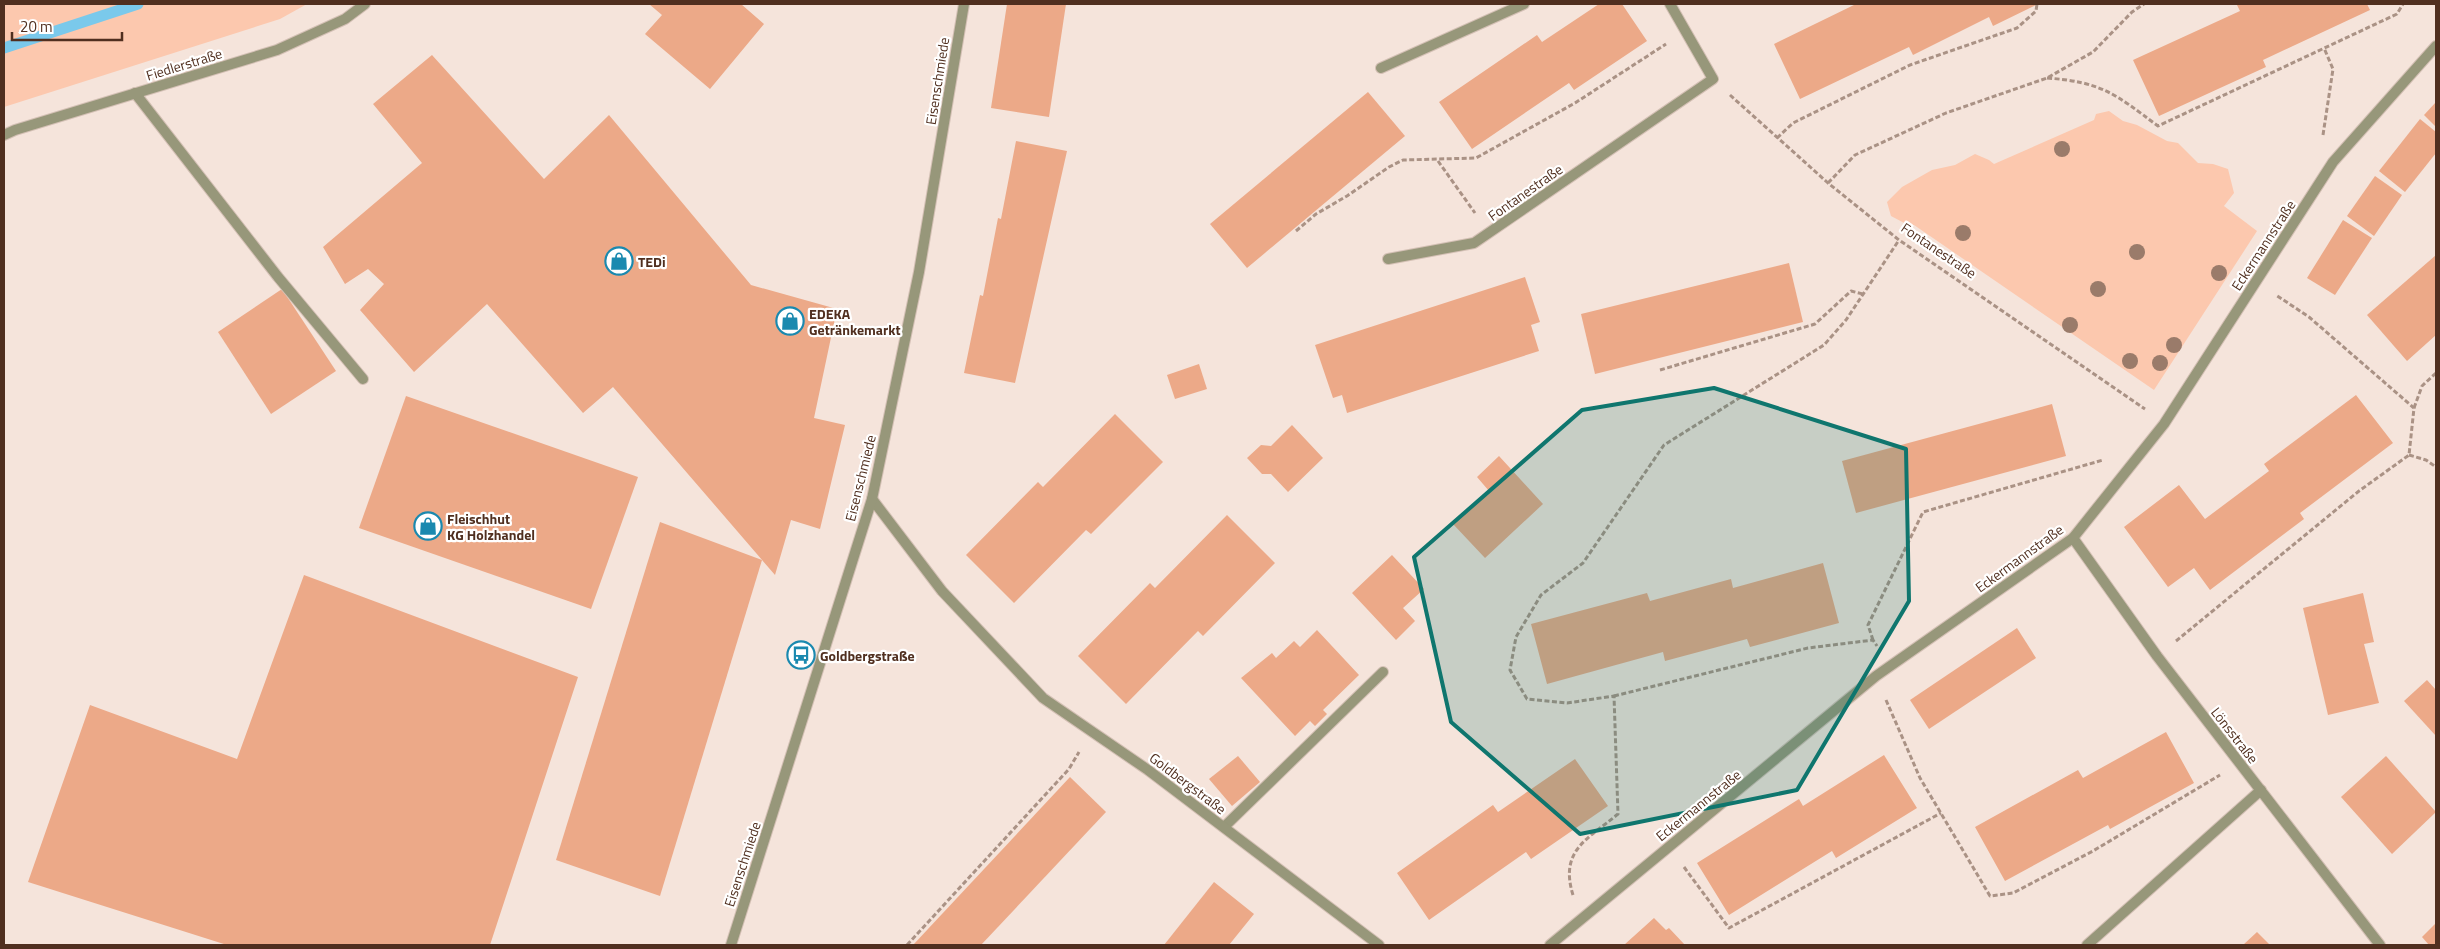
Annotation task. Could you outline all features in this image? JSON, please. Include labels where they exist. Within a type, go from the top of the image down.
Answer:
[{"type":"street","name":"Fiedlerstraße","points":[[4,135],[15,130],[277,50],[345,19],[365,4]]},
{"type":"street","name":"Eisenschmiede","points":[[731,945],[872,499],[919,272],[964,4]]},
{"type":"street","points":[[1381,68],[1524,4]]},
{"type":"street","points":[[1670,4],[1713,79]]},
{"type":"street","name":"Eckermannstraße","points":[[1550,945],[1876,676],[2073,538],[2164,424],[2341,152],[2436,46]]},
{"type":"street","name":"Fontanestraße","points":[[1388,258],[1474,243],[1713,79]]},
{"type":"street","points":[[135,93],[278,277],[362,379]]},
{"type":"street","name":"Goldbergstraße","points":[[872,499],[942,592],[1043,698],[1224,827],[1379,945]]},
{"type":"street","name":"Lönsstraße","points":[[2073,538],[2156,656],[2380,945]]},
{"type":"street","points":[[1224,827],[1383,672]]},
{"type":"street","points":[[2087,945],[2261,790]]},
{"type":"path","points":[[1777,138],[1793,123],[1910,65],[2017,28],[2036,11],[2036,4]]},
{"type":"path","points":[[1828,183],[1854,155],[1946,113],[2047,78],[2093,52],[2132,12],[2144,4]]},
{"type":"path","points":[[2047,78],[2075,80],[2103,88],[2126,101],[2158,126],[2397,14],[2403,4]]},
{"type":"path","points":[[1296,232],[1316,214],[1403,160],[1476,158],[1575,102],[1686,32]]},
{"type":"path","points":[[2324,48],[2333,69],[2322,136],[2341,152]]},
{"type":"path","name":"Fontanestraße","points":[[1713,79],[1828,183],[1899,240],[2141,406],[2164,424]]},
{"type":"path","points":[[1438,160],[1490,233]]},
{"type":"path","points":[[1873,640],[1808,648],[1614,696],[1567,704],[1526,699],[1510,670],[1516,637],[1541,596],[1583,563],[1664,445],[1824,345],[1846,320],[1899,240]]},
{"type":"path","points":[[1660,370],[1815,324],[1850,291],[1863,294]]},
{"type":"path","points":[[2282,299],[2309,317],[2414,408]]},
{"type":"path","points":[[2156,656],[2359,491],[2409,455],[2414,408],[2422,386],[2436,373]]},
{"type":"path","points":[[2409,455],[2426,460],[2436,467]]},
{"type":"path","points":[[1889,667],[1873,640],[1868,625],[1923,512],[2104,460],[2124,474]]},
{"type":"path","points":[[1876,676],[1920,778],[1990,896],[2013,893],[2093,851],[2240,764]]},
{"type":"path","points":[[1567,878],[1574,852],[1618,814],[1614,696]]},
{"type":"path","points":[[907,945],[1069,769],[1091,731]]},
{"type":"path","points":[[1669,847],[1729,928],[1941,813]]},
{"type":"highlighted area","points":[[1714,388],[1906,449],[1909,601],[1797,790],[1580,834],[1451,722],[1414,557],[1582,410]]},
{"type":"shaded area","points":[[4,4],[307,4],[280,19],[4,107]]},
{"type":"shaded area","points":[[2109,111],[2123,121],[2137,125],[2167,141],[2178,143],[2198,163],[2213,164],[2228,169],[2234,193],[2224,206],[2257,231],[2154,390],[1914,225],[1908,225],[1891,216],[1887,202],[1902,187],[1932,170],[1955,165],[1975,154],[1994,164],[2094,120],[2096,114]]},
{"type":"building","points":[[649,4],[741,4],[764,24],[710,89],[645,34],[662,15]]},
{"type":"building","points":[[1007,4],[1066,4],[1049,117],[991,108]]},
{"type":"building","points":[[1599,4],[1622,4],[1647,41],[1574,90],[1569,83],[1472,149],[1439,102],[1537,35],[1542,42]]},
{"type":"building","points":[[1856,4],[2038,4],[1993,26],[1989,17],[1913,55],[1909,47],[1800,99],[1774,44]]},
{"type":"building","points":[[2367,4],[2370,10],[2263,60],[2266,67],[2159,116],[2133,60],[2240,11],[2237,5]]},
{"type":"building","points":[[432,55],[544,179],[609,115],[751,285],[837,309],[814,418],[845,425],[820,529],[791,520],[775,575],[613,387],[583,413],[487,304],[414,372],[360,310],[384,284],[368,269],[345,284],[323,247],[422,163],[373,104]]},
{"type":"building","points":[[1368,92],[1405,136],[1247,268],[1210,224]]},
{"type":"building","points":[[2436,102],[2436,127],[2424,115]]},
{"type":"building","points":[[2420,119],[2436,132],[2436,153],[2405,192],[2379,171]]},
{"type":"building","points":[[1016,141],[1067,151],[1015,383],[964,373],[980,295],[983,296],[998,218],[1001,219]]},
{"type":"building","points":[[2375,176],[2402,195],[2374,236],[2347,216]]},
{"type":"building","points":[[2343,220],[2372,238],[2335,295],[2307,278]]},
{"type":"building","points":[[2436,255],[2436,335],[2407,361],[2367,315]]},
{"type":"building","points":[[1789,263],[1803,322],[1595,374],[1581,314]]},
{"type":"building","points":[[1525,277],[1540,322],[1531,325],[1539,351],[1347,413],[1342,395],[1333,398],[1315,345]]},
{"type":"building","points":[[282,289],[336,371],[271,414],[218,332]]},
{"type":"building","points":[[1199,364],[1207,389],[1175,399],[1167,375]]},
{"type":"building","points":[[2356,395],[2393,443],[2300,513],[2304,519],[2210,590],[2194,568],[2168,587],[2124,527],[2179,485],[2205,519],[2269,471],[2264,464]]},
{"type":"building","points":[[406,396],[638,477],[591,609],[359,528]]},
{"type":"building","points":[[2052,404],[2066,456],[1856,513],[1842,461]]},
{"type":"building","points":[[1115,414],[1163,462],[1091,534],[1086,530],[1014,603],[966,555],[1038,482],[1043,487]]},
{"type":"building","points":[[1292,425],[1323,458],[1288,492],[1271,474],[1262,474],[1247,458],[1261,445],[1271,446]]},
{"type":"building","points":[[1499,456],[1543,504],[1485,558],[1453,524],[1489,491],[1477,477]]},
{"type":"building","points":[[1227,515],[1275,563],[1203,636],[1198,631],[1126,704],[1078,656],[1150,583],[1155,588]]},
{"type":"building","points":[[660,522],[762,560],[660,896],[556,860]]},
{"type":"building","points":[[1392,555],[1424,589],[1403,608],[1415,621],[1396,640],[1352,593]]},
{"type":"building","points":[[1823,563],[1839,623],[1750,647],[1747,639],[1665,661],[1663,652],[1547,684],[1531,624],[1647,593],[1650,601],[1731,579],[1733,588]]},
{"type":"building","points":[[304,575],[578,677],[490,945],[227,945],[28,882],[90,705],[237,759]]},
{"type":"building","points":[[2363,593],[2374,642],[2364,644],[2379,703],[2328,715],[2303,608]]},
{"type":"building","points":[[2017,628],[2036,658],[1929,729],[1910,700]]},
{"type":"building","points":[[1317,630],[1359,675],[1323,710],[1327,714],[1315,726],[1310,721],[1295,736],[1241,678],[1272,653],[1276,658],[1294,641],[1300,647]]},
{"type":"building","points":[[2427,680],[2436,690],[2436,736],[2404,701]]},
{"type":"building","points":[[2166,732],[2194,783],[2110,829],[2108,825],[2005,881],[1975,827],[2078,770],[2083,778]]},
{"type":"building","points":[[1884,755],[1917,808],[1836,858],[1832,851],[1729,915],[1697,863],[1799,799],[1803,806]]},
{"type":"building","points":[[1238,756],[1260,782],[1232,806],[1209,779]]},
{"type":"building","points":[[2386,756],[2436,812],[2392,854],[2341,797]]},
{"type":"building","points":[[1575,759],[1608,806],[1531,859],[1526,852],[1429,920],[1397,873],[1493,805],[1498,812]]},
{"type":"building","points":[[1070,777],[1106,812],[981,945],[913,945]]},
{"type":"building","points":[[1214,882],[1254,914],[1229,945],[1164,945]]},
{"type":"building","points":[[1654,918],[1666,930],[1669,928],[1685,945],[1624,945]]},
{"type":"building","points":[[2436,923],[2436,945],[2429,945],[2422,937]]},
{"type":"building","points":[[2257,932],[2270,945],[2243,945]]},
{"type":"waterway","points":[[4,48],[138,4]]},
{"type":"place","name":"TEDi","points":[[619,261]]},
{"type":"place","name":"EDEKA Getränkemarkt","points":[[790,321]]},
{"type":"place","name":"Fleischhut KG Holzhandel","points":[[428,526]]},
{"type":"place","name":"Goldbergstraße","points":[[801,655]]}]
